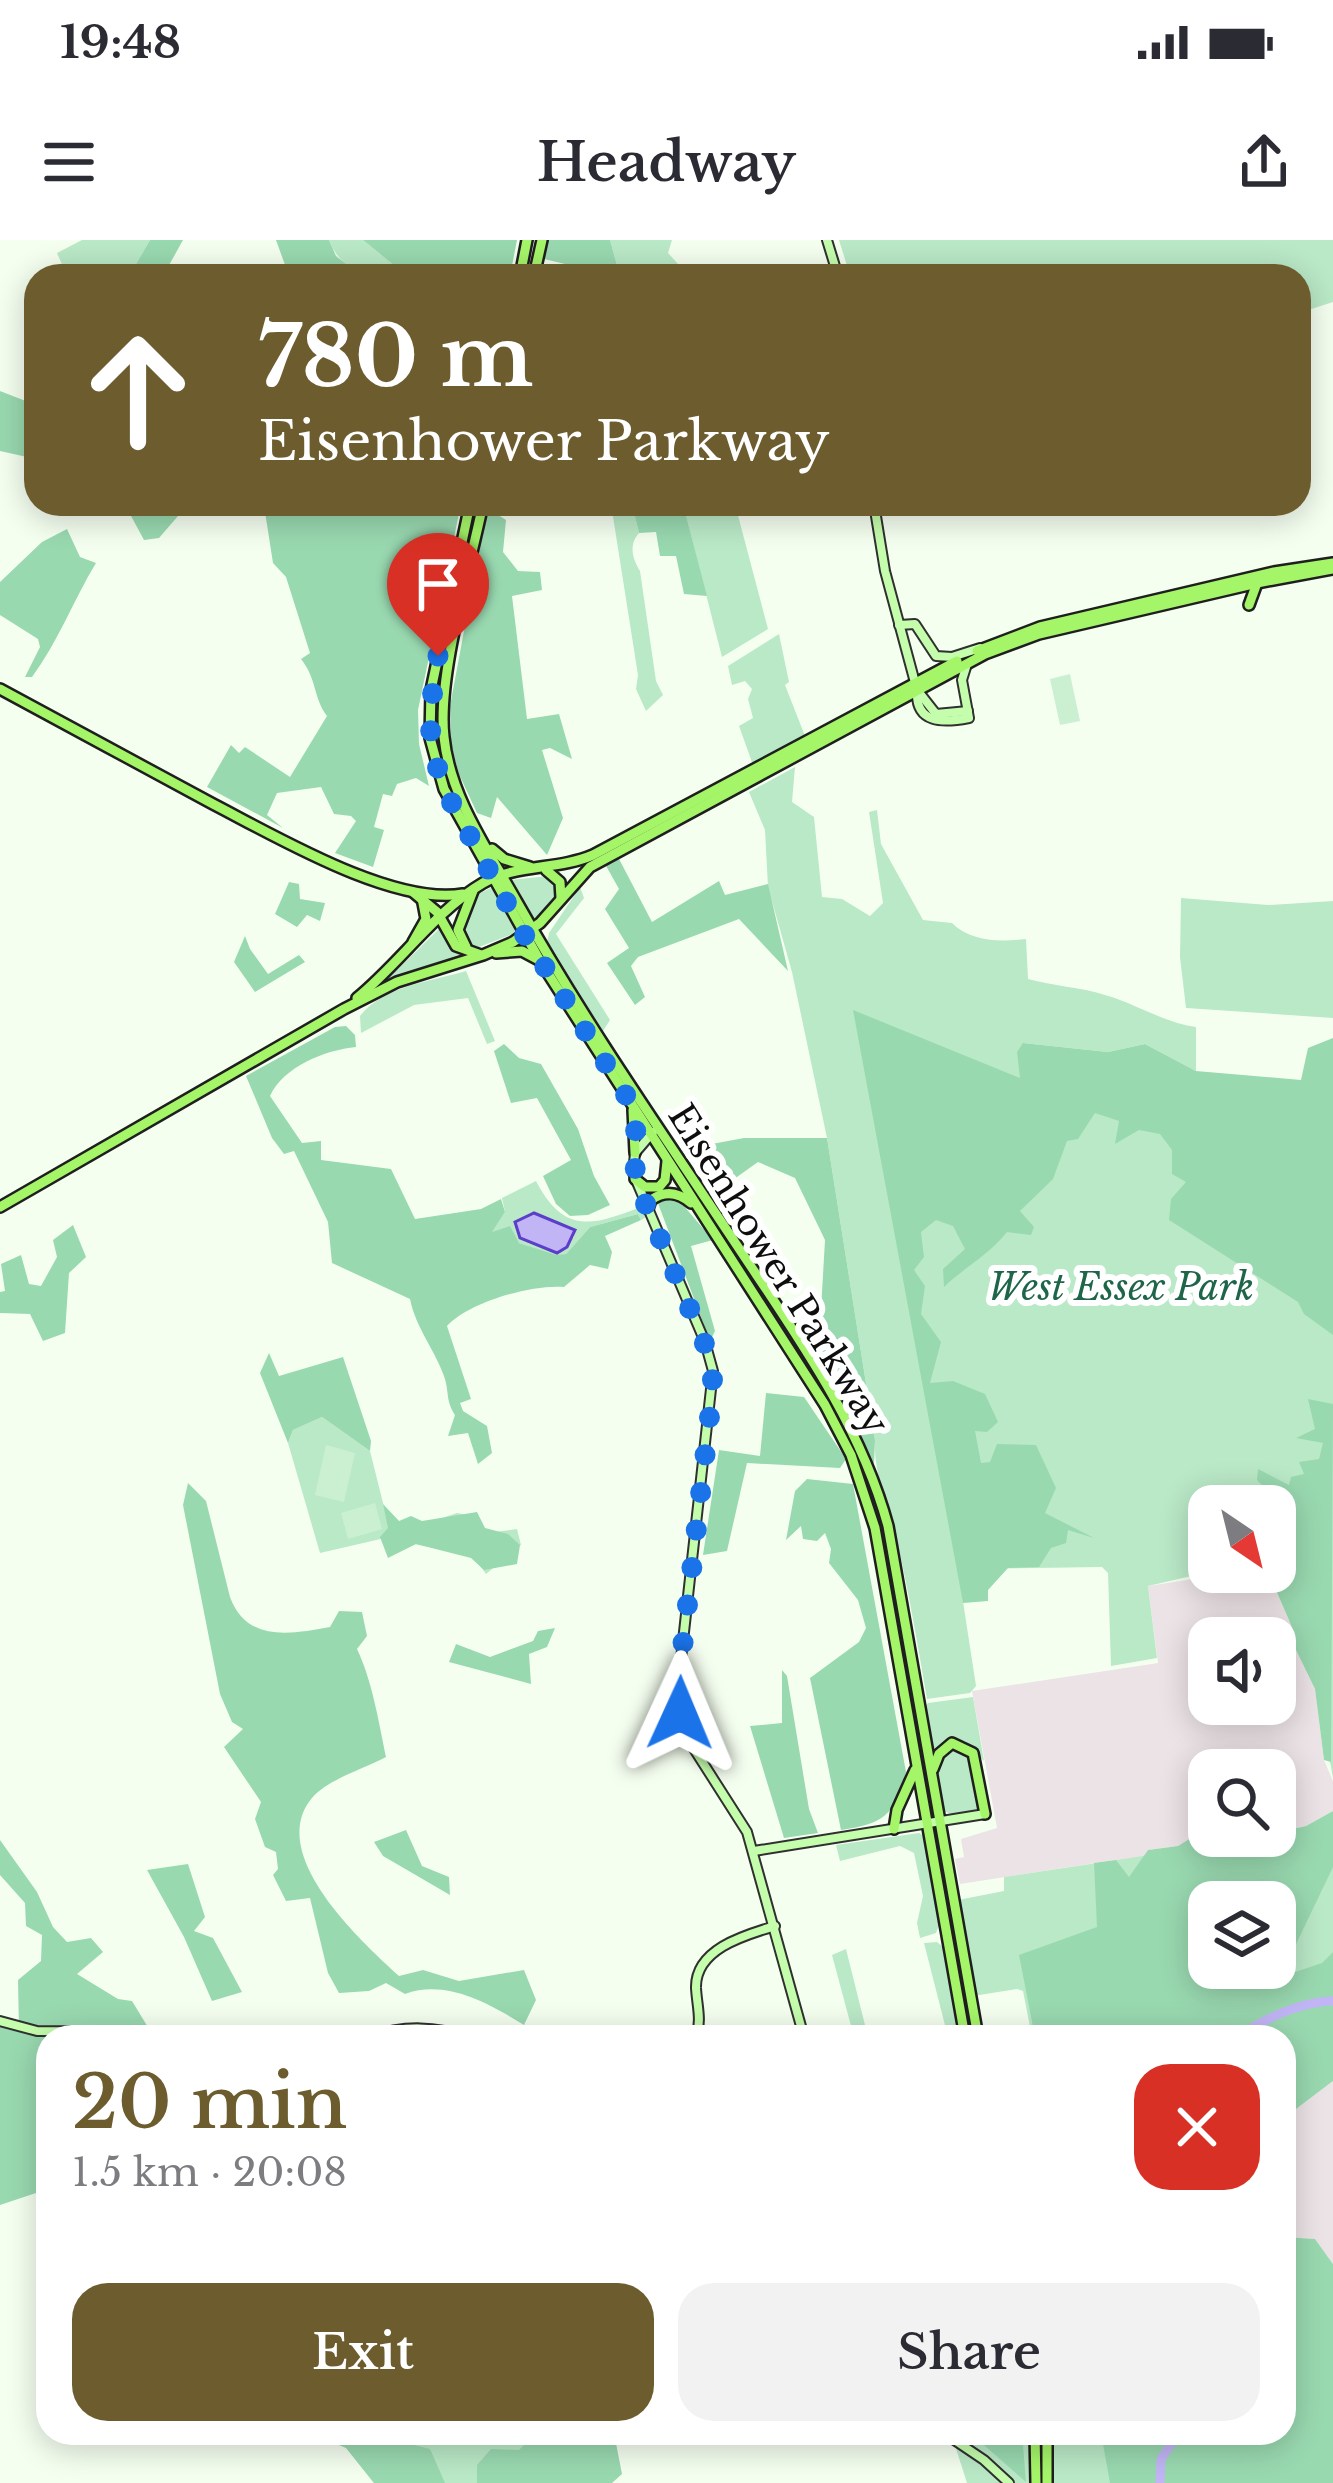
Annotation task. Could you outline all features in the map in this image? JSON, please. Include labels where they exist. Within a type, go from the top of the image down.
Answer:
[{"type":"main road","name":"Eisenhower Parkway","points":[[467,516],[430,690],[434,756],[444,789],[632,1105],[654,1130],[667,1161],[825,1405],[861,1480],[875,1528],[916,1759],[975,2025]]},
{"type":"main road","name":"Eisenhower Parkway","points":[[479,844],[451,771],[442,720],[481,516]]},
{"type":"main road","points":[[344,1009],[441,918],[498,877],[593,855],[970,662],[1039,634],[1331,564]]},
{"type":"main road","points":[[409,889],[441,918],[457,946],[468,952],[522,951],[544,958],[554,909],[583,872],[989,645],[1076,618],[1331,564]]},
{"type":"main road","points":[[1234,588],[1249,605],[1257,583]]},
{"type":"main road","points":[[0,689],[327,863],[409,889],[446,896],[473,891]]},
{"type":"main road","points":[[479,844],[504,860],[543,869],[560,882],[561,898]]},
{"type":"main road","points":[[468,952],[458,930],[479,868],[479,844]]},
{"type":"main road","points":[[410,950],[426,919],[422,898]]},
{"type":"main road","points":[[0,1207],[344,1009],[398,982],[487,954],[528,932],[554,909]]},
{"type":"main road","name":"Eisenhower Parkway","points":[[544,958],[836,1399],[863,1450],[888,1526],[932,1780],[933,1823],[963,2025]]},
{"type":"main road","points":[[632,1105],[635,1153]]},
{"type":"main road","points":[[635,1179],[645,1187],[659,1187],[665,1180],[667,1161]]},
{"type":"main road","points":[[648,1209],[654,1197],[670,1193],[700,1210]]},
{"type":"main road","points":[[932,1780],[934,1765],[945,1748],[952,1743],[966,1746],[976,1761],[985,1814]]},
{"type":"main road","points":[[894,1829],[916,1759]]},
{"type":"main road","points":[[1035,2445],[1036,2483]]},
{"type":"main road","points":[[1047,2445],[1047,2483]]},
{"type":"street","points":[[876,516],[899,625],[918,686],[919,708],[930,719],[945,723],[969,715],[963,671],[970,662]]},
{"type":"street","points":[[899,625],[915,625],[930,651],[944,658],[989,645]]},
{"type":"street","points":[[918,686],[949,678],[963,688]]},
{"type":"street","points":[[654,1130],[635,1153],[635,1179],[705,1342],[713,1375],[678,1686],[680,1713],[689,1741],[731,1802],[754,1851],[801,2025]]},
{"type":"street","points":[[754,1851],[985,1814]]},
{"type":"street","points":[[699,2025],[697,1979],[703,1964],[742,1936],[775,1926]]},
{"type":"street","points":[[0,2021],[36,2031]]},
{"type":"street","points":[[962,2445],[1009,2483]]},
{"type":"shaded area","points":[[534,1213],[575,1230],[567,1247],[557,1253],[520,1238],[515,1222]]},
{"type":"shaded area","points":[[1188,1580],[1188,1593],[1277,1593],[1288,1617],[1188,1617],[1188,1725],[1296,1725],[1296,1650],[1315,1689],[1324,1760],[1333,1781],[1333,1811],[1296,1828],[1296,1749],[1188,1749],[1188,1841],[1148,1850],[1129,1878],[1115,1860],[960,1884],[955,1859],[964,1857],[961,1839],[997,1828],[972,1691],[1158,1663],[1148,1586]]},
{"type":"shaded area","points":[[1333,2081],[1333,2264],[1315,2239],[1296,2238],[1296,2109]]},
{"type":"green space","points":[[82,240],[150,240],[136,264],[62,264],[57,253]]},
{"type":"green space","points":[[150,240],[183,240],[170,264],[136,264]]},
{"type":"green space","points":[[276,240],[329,240],[346,264],[285,264]]},
{"type":"green space","points":[[329,240],[363,240],[392,264],[346,264]]},
{"type":"green space","points":[[363,240],[517,240],[512,264],[392,264]]},
{"type":"green space","points":[[548,240],[610,240],[617,264],[565,264],[544,259]]},
{"type":"green space","points":[[610,240],[672,240],[668,253],[678,264],[617,264]]},
{"type":"green space","points":[[839,240],[1333,240],[1333,302],[1311,309],[1311,264],[846,264]]},
{"type":"green space","points":[[0,391],[24,400],[24,456],[0,451]]},
{"type":"green space","points":[[131,516],[178,516],[159,538],[144,540]]},
{"type":"green space","points":[[266,516],[458,516],[418,710],[419,744],[429,786],[416,778],[397,784],[392,796],[383,794],[374,827],[384,830],[373,867],[335,853],[356,821],[334,814],[321,787],[277,793],[267,815],[283,828],[207,787],[231,745],[239,753],[245,747],[290,777],[327,716],[301,659],[310,653],[286,577],[273,563]]},
{"type":"green space","points":[[486,516],[500,516],[506,520],[503,552],[518,571],[540,572],[542,590],[512,596],[527,719],[559,714],[572,759],[550,748],[542,750],[563,818],[547,855],[497,797],[491,818],[477,813],[458,772],[450,706]]},
{"type":"green space","points":[[613,516],[635,516],[639,533],[633,552],[656,681],[663,695],[646,711],[636,689],[638,675]]},
{"type":"green space","points":[[635,516],[686,516],[707,596],[684,594],[676,556],[660,556],[656,532],[639,533]]},
{"type":"green space","points":[[686,516],[738,516],[768,629],[722,657]]},
{"type":"green space","points":[[67,529],[80,557],[96,563],[41,664],[32,677],[25,677],[40,647],[38,639],[0,615],[0,582],[42,542]]},
{"type":"green space","points":[[779,634],[789,682],[785,685],[805,736],[753,765],[739,726],[753,718],[748,699],[752,689],[745,681],[732,685],[728,666]]},
{"type":"green space","points":[[1070,674],[1080,721],[1060,725],[1050,679]]},
{"type":"green space","name":"West Essex Park","points":[[795,767],[792,802],[814,817],[822,897],[842,899],[870,916],[883,903],[869,812],[877,810],[881,844],[923,920],[952,923],[987,939],[1026,939],[1028,979],[1105,995],[1196,1027],[1196,1071],[1145,1044],[1108,1052],[1023,1043],[1184,1086],[1333,1090],[1333,1778],[1308,1643],[1296,1643],[1296,1617],[1289,1617],[1284,1593],[1296,1593],[1296,1485],[1188,1485],[1188,1577],[1148,1586],[1157,1658],[1111,1666],[1108,1573],[1102,1567],[958,1569],[976,1686],[970,1693],[927,1699],[901,1561],[876,1465],[827,1138],[792,972],[768,887],[765,830],[749,792]]},
{"type":"green space","points":[[618,857],[652,922],[719,881],[725,895],[768,884],[788,971],[739,919],[638,957],[631,966],[645,997],[635,1005],[607,963],[629,948],[605,909],[619,889],[605,864]]},
{"type":"green space","points":[[548,876],[557,883],[557,894],[534,923],[511,880]]},
{"type":"green space","points":[[289,882],[299,884],[300,899],[325,903],[320,921],[307,915],[297,927],[275,914]]},
{"type":"green space","points":[[493,887],[518,932],[479,947],[467,944],[461,932],[478,894]]},
{"type":"green space","points":[[580,887],[584,898],[556,934],[610,1020],[603,1031],[547,943]]},
{"type":"green space","points":[[1181,898],[1268,905],[1333,901],[1333,1018],[1186,1008],[1180,957]]},
{"type":"green space","points":[[441,927],[451,947],[464,957],[386,981]]},
{"type":"green space","points":[[245,936],[268,974],[299,955],[305,962],[255,992],[234,962]]},
{"type":"green space","points":[[466,971],[495,1041],[487,1044],[468,998],[414,1005],[361,1033],[360,1016],[382,997]]},
{"type":"green space","points":[[853,1010],[1020,1078],[1017,1052],[1023,1043],[1108,1052],[1145,1044],[1196,1071],[1301,1080],[1308,1048],[1333,1038],[1333,1335],[1304,1314],[1298,1302],[1169,1220],[1171,1199],[1186,1182],[1172,1174],[1172,1150],[1160,1134],[1139,1130],[1115,1144],[1119,1121],[1095,1113],[1078,1139],[1067,1141],[1053,1179],[1020,1211],[1034,1227],[1031,1235],[1007,1232],[944,1287],[943,1269],[965,1249],[953,1226],[936,1220],[921,1232],[924,1257],[914,1270],[925,1286],[921,1314],[941,1342],[930,1383],[953,1381],[985,1394],[998,1422],[987,1432],[975,1431],[981,1463],[990,1462],[997,1444],[1036,1445],[1056,1488],[1045,1513],[1094,1538],[1068,1530],[1066,1543],[1051,1548],[1039,1567],[1008,1568],[988,1590],[988,1601],[963,1603]]},
{"type":"green space","points":[[346,1026],[355,1035],[356,1047],[306,1062],[270,1096],[302,1143],[321,1141],[321,1160],[391,1169],[415,1219],[481,1209],[501,1199],[505,1212],[492,1232],[510,1226],[519,1243],[556,1255],[566,1254],[590,1227],[638,1214],[641,1220],[605,1236],[612,1252],[608,1269],[590,1265],[564,1287],[502,1296],[470,1309],[447,1326],[471,1399],[460,1403],[463,1411],[487,1426],[492,1453],[478,1464],[468,1433],[448,1436],[455,1415],[445,1379],[410,1299],[332,1263],[328,1222],[294,1151],[284,1154],[272,1138],[246,1076],[335,1027]]},
{"type":"green space","points":[[504,1044],[519,1058],[541,1064],[578,1129],[610,1205],[588,1215],[570,1216],[556,1204],[543,1176],[571,1160],[537,1098],[511,1103],[494,1051]]},
{"type":"green space","points":[[744,1138],[827,1138],[875,1440],[874,1464],[848,1407],[806,1340],[821,1310],[825,1240],[795,1178],[758,1162],[713,1194],[685,1149]]},
{"type":"green space","points":[[536,1181],[569,1218],[595,1221],[643,1206],[648,1216],[641,1220],[638,1214],[590,1227],[566,1254],[556,1256],[514,1238],[490,1234],[505,1212],[502,1198]],"holes":[[[530,1213],[574,1229],[574,1237],[557,1252],[520,1238],[515,1224]]]},
{"type":"green space","points":[[656,1198],[677,1198],[713,1240],[691,1246],[715,1331],[710,1341]]},
{"type":"green space","points":[[73,1225],[86,1257],[69,1273],[65,1333],[43,1341],[30,1314],[0,1313],[0,1292],[5,1291],[1,1264],[21,1255],[29,1284],[41,1286],[57,1257],[53,1240]]},
{"type":"green space","points":[[269,1353],[279,1376],[343,1357],[371,1441],[370,1451],[322,1417],[293,1430],[288,1443],[260,1373]]},
{"type":"green space","points":[[766,1393],[804,1397],[846,1459],[840,1468],[747,1463],[727,1551],[703,1555],[719,1450],[760,1456]]},
{"type":"green space","points":[[1308,1399],[1333,1404],[1331,1762],[1324,1760],[1315,1689],[1296,1650],[1296,1617],[1288,1617],[1277,1593],[1296,1593],[1296,1485],[1289,1485],[1291,1477],[1304,1474],[1299,1462],[1319,1459],[1323,1443],[1296,1438],[1315,1429]]},
{"type":"green space","points":[[322,1417],[370,1451],[391,1535],[457,1513],[472,1516],[487,1533],[517,1529],[521,1545],[486,1574],[473,1556],[385,1538],[320,1553],[288,1443],[293,1430]]},
{"type":"green space","points":[[326,1445],[355,1453],[344,1502],[315,1495]]},
{"type":"green space","points":[[1258,1469],[1289,1485],[1262,1485]]},
{"type":"green space","points":[[807,1479],[853,1484],[906,1772],[886,1815],[841,1830],[810,1678],[859,1642],[866,1628],[858,1600],[829,1563],[831,1549],[825,1533],[817,1541],[803,1539],[801,1526],[786,1540],[795,1491]]},
{"type":"green space","points":[[188,1483],[206,1501],[230,1597],[247,1622],[272,1632],[300,1632],[330,1627],[339,1611],[362,1612],[367,1636],[357,1649],[386,1757],[319,1791],[301,1820],[301,1845],[324,1895],[399,1976],[423,1970],[459,1981],[524,1970],[536,2000],[524,2025],[451,1991],[405,1994],[386,1983],[369,1991],[339,1993],[328,1973],[310,1898],[286,1901],[273,1875],[278,1869],[276,1852],[265,1847],[255,1819],[261,1802],[224,1747],[243,1729],[232,1722],[220,1694],[183,1505]]},
{"type":"green space","points":[[375,1503],[382,1529],[348,1539],[341,1513]]},
{"type":"green space","points":[[383,1504],[399,1521],[477,1512],[485,1528],[508,1534],[520,1545],[517,1564],[484,1570],[471,1558],[416,1544],[388,1558],[380,1537],[388,1528]]},
{"type":"green space","points":[[555,1628],[547,1647],[529,1654],[531,1684],[449,1662],[456,1644],[490,1657],[533,1641],[538,1631]]},
{"type":"green space","points":[[782,1670],[787,1676],[809,1809],[818,1833],[784,1838],[750,1726],[782,1723]]},
{"type":"green space","points":[[973,1697],[984,1761],[965,1741],[948,1741],[934,1753],[924,1708],[928,1703]]},
{"type":"green space","points":[[956,1746],[973,1763],[981,1804],[977,1810],[952,1814],[943,1811],[938,1774],[942,1758]]},
{"type":"green space","points":[[1333,1811],[1333,1867],[1296,1944],[1296,1881],[1188,1881],[1188,1989],[1296,1989],[1296,1972],[1322,1963],[1333,1952],[1333,2081],[1296,2109],[1296,2025],[1033,2025],[1019,1955],[1097,1927],[1094,1863],[1116,1860],[1129,1877],[1148,1850],[1188,1840],[1188,1857],[1296,1857],[1296,1828]]},
{"type":"green space","points":[[1333,1823],[1333,1984],[1234,2025],[1030,2025],[1023,1991],[973,1996],[958,1900],[1004,1891],[1004,1877],[1188,1849],[1188,1857],[1296,1857],[1296,1831]]},
{"type":"green space","points":[[406,1830],[422,1866],[449,1877],[450,1895],[383,1856],[374,1842]]},
{"type":"green space","points":[[919,1833],[926,1837],[939,1925],[936,1933],[920,1938],[917,1923],[923,1896],[914,1853],[900,1846],[840,1861],[836,1845]]},
{"type":"green space","points":[[0,1840],[37,1892],[53,1927],[67,1942],[91,1938],[103,1952],[77,1974],[118,1999],[132,2001],[147,2025],[36,2025],[36,2193],[0,2205],[0,2024],[19,2030],[18,1980],[41,1961],[42,1935],[26,1926],[25,1903],[0,1875]]},
{"type":"green space","points":[[188,1864],[205,1917],[194,1931],[213,1938],[242,1992],[212,2001],[147,1870]]},
{"type":"green space","points":[[937,1942],[943,1947],[957,2025],[945,2025],[924,1943]]},
{"type":"green space","points":[[846,1949],[865,2025],[851,2025],[832,1955]]},
{"type":"green space","points":[[1296,2238],[1315,2239],[1333,2264],[1333,2483],[1110,2483],[1103,2445],[1296,2445]]},
{"type":"green space","points":[[339,2445],[430,2449],[445,2483],[374,2483]]},
{"type":"green space","points":[[344,2445],[602,2445],[597,2483],[374,2483]]},
{"type":"green space","points":[[524,2445],[616,2445],[622,2474],[612,2483],[477,2483],[477,2465],[491,2449],[519,2450]]},
{"type":"green space","points":[[955,2445],[1148,2445],[1144,2483],[967,2483]]},
{"type":"green space","points":[[984,2445],[1023,2445],[1026,2482]]},
{"type":"waterway","points":[[1257,2025],[1307,2004],[1333,2001]]},
{"type":"waterway","points":[[1160,2483],[1161,2459],[1171,2445]]},
{"type":"route","points":[[438,656],[429,718],[444,789],[524,934],[632,1105],[635,1179],[711,1359],[713,1387],[690,1557],[678,1686],[680,1713]]}]
